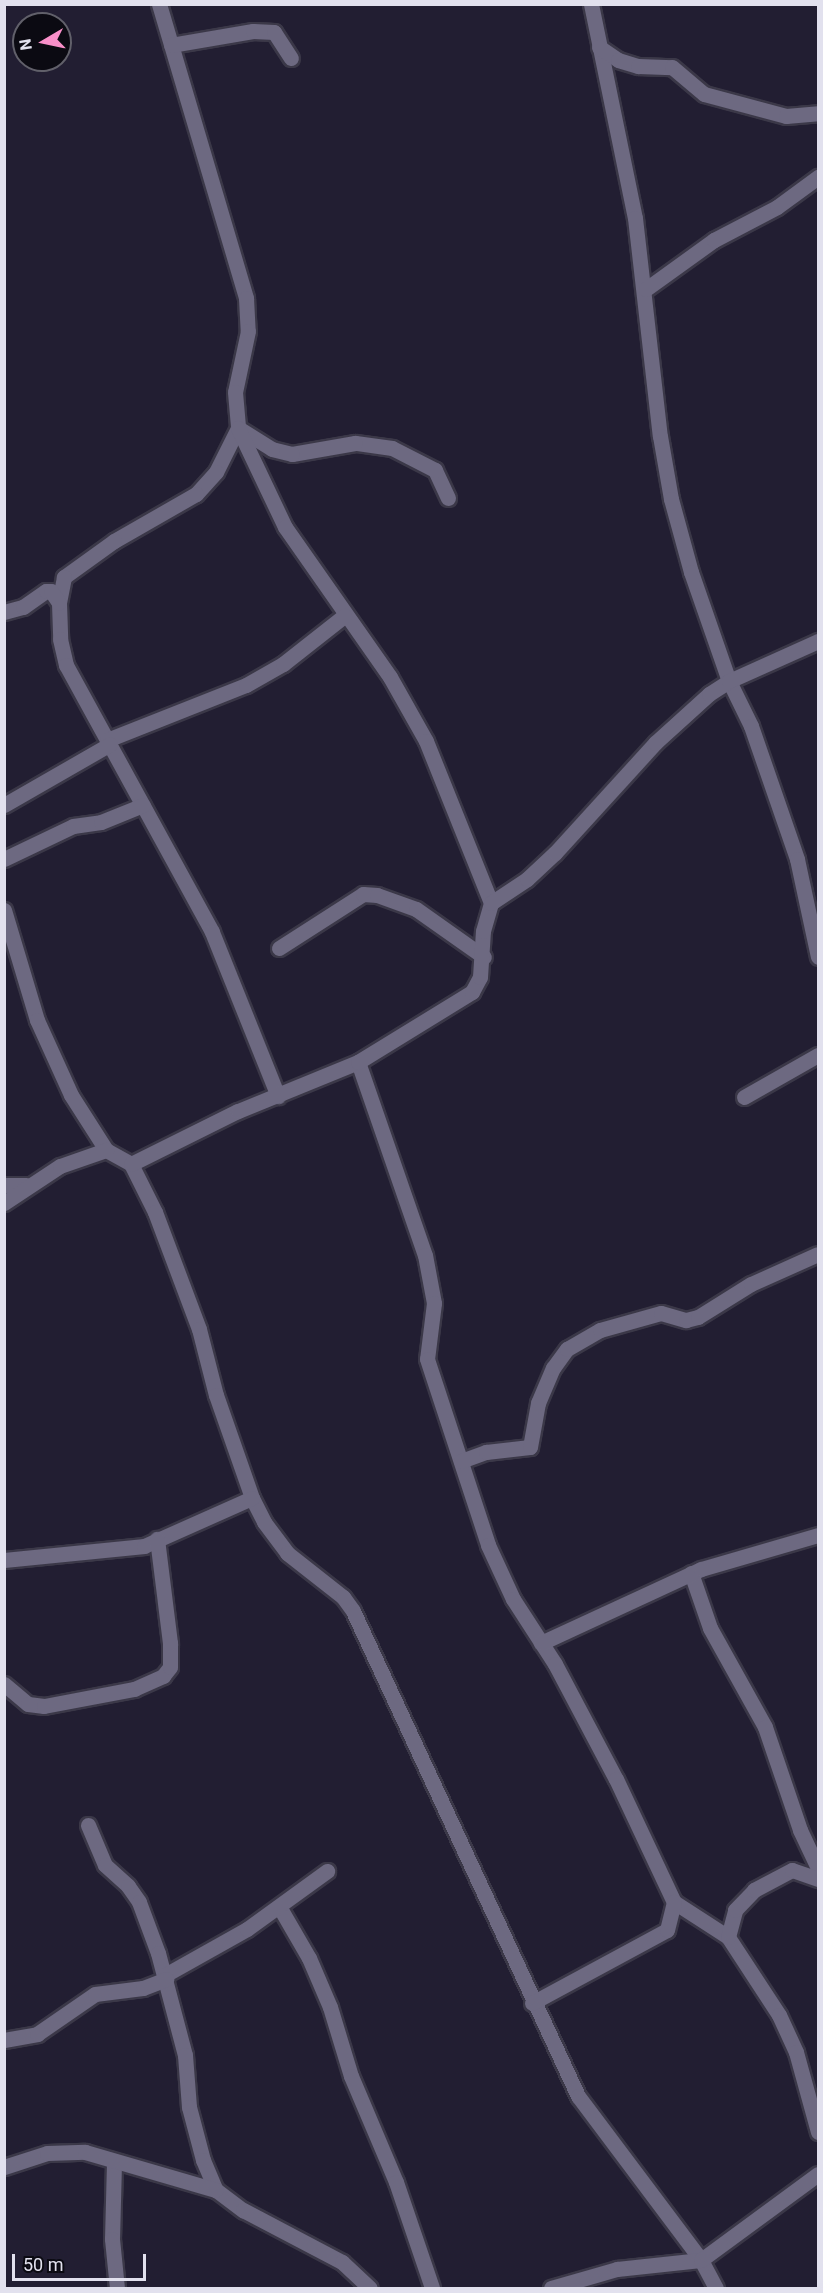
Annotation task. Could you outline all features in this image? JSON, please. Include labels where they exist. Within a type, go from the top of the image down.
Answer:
[{"type":"street","points":[[131,1164],[238,1111],[358,1062],[472,992],[484,957],[483,931],[491,903],[426,741],[390,677],[344,616],[285,527],[238,428],[235,392],[248,331],[246,298],[159,4]]},
{"type":"street","points":[[163,22],[165,4]]},
{"type":"street","points":[[591,4],[635,218],[646,289],[660,436],[671,499],[691,572],[729,681],[751,726],[793,849],[819,957]]},
{"type":"street","points":[[171,45],[253,31],[274,32],[291,58]]},
{"type":"street","points":[[600,47],[618,60],[638,66],[672,67],[704,94],[786,116],[819,113]]},
{"type":"street","points":[[646,289],[714,240],[777,207],[819,177]]},
{"type":"street","points":[[238,428],[272,449],[292,454],[355,443],[392,448],[435,470],[447,498]]},
{"type":"street","points":[[238,428],[216,472],[196,494],[71,570],[60,588],[58,603],[66,665],[212,932],[278,1096]]},
{"type":"street","points":[[4,612],[23,607],[46,591],[51,591],[58,603]]},
{"type":"street","points":[[4,805],[108,742],[246,685],[283,664],[344,616]]},
{"type":"street","points":[[491,903],[527,879],[555,853],[655,743],[729,681],[819,641]]},
{"type":"street","points":[[4,859],[73,826],[101,822],[143,805]]},
{"type":"street","points":[[279,948],[363,894],[377,895],[416,909],[484,957]]},
{"type":"street","points":[[4,910],[37,1020],[71,1095],[106,1150],[131,1164],[155,1212],[199,1329],[216,1395],[252,1498],[275,1539],[310,1574],[343,1597],[353,1611],[532,2002],[578,2096],[701,2260],[716,2289]]},
{"type":"street","points":[[744,1097],[819,1055]]},
{"type":"street","points":[[358,1062],[425,1255],[434,1303],[427,1359],[488,1545],[513,1599],[541,1643],[616,1779],[674,1902],[728,1937],[778,2015],[792,2043],[819,2132]]},
{"type":"street","points":[[4,1203],[26,1185],[82,1155],[106,1150]]},
{"type":"street","points":[[4,1185],[26,1185]]},
{"type":"street","points":[[461,1461],[486,1452],[530,1447],[538,1403],[552,1368],[567,1349],[600,1330],[661,1313],[686,1320],[698,1317],[751,1284],[819,1254]]},
{"type":"street","points":[[4,1560],[118,1550],[157,1539],[252,1498]]},
{"type":"street","points":[[541,1643],[691,1574],[819,1536]]},
{"type":"street","points":[[4,1684],[28,1704],[44,1706],[134,1689],[163,1676],[170,1667],[170,1643],[157,1539]]},
{"type":"street","points":[[691,1574],[710,1628],[765,1727],[815,1850],[819,1868]]},
{"type":"street","points":[[88,1825],[105,1865],[129,1886],[139,1902],[166,1977],[185,2055],[189,2107],[203,2160],[216,2190]]},
{"type":"street","points":[[728,1937],[735,1910],[754,1890],[782,1874],[815,1850]]},
{"type":"street","points":[[4,2040],[37,2034],[95,1994],[143,1988],[166,1977],[280,1908],[327,1871]]},
{"type":"street","points":[[782,1874],[803,1871],[819,1879]]},
{"type":"street","points":[[532,2002],[667,1929],[674,1902]]},
{"type":"street","points":[[280,1908],[309,1958],[330,2007],[351,2076],[396,2182],[432,2289]]},
{"type":"street","points":[[4,2167],[47,2153],[85,2152],[114,2163],[216,2190],[243,2210],[342,2262],[370,2289]]},
{"type":"street","points":[[114,2163],[112,2239],[117,2289]]},
{"type":"street","points":[[551,2289],[616,2269],[701,2260],[819,2174]]}]
